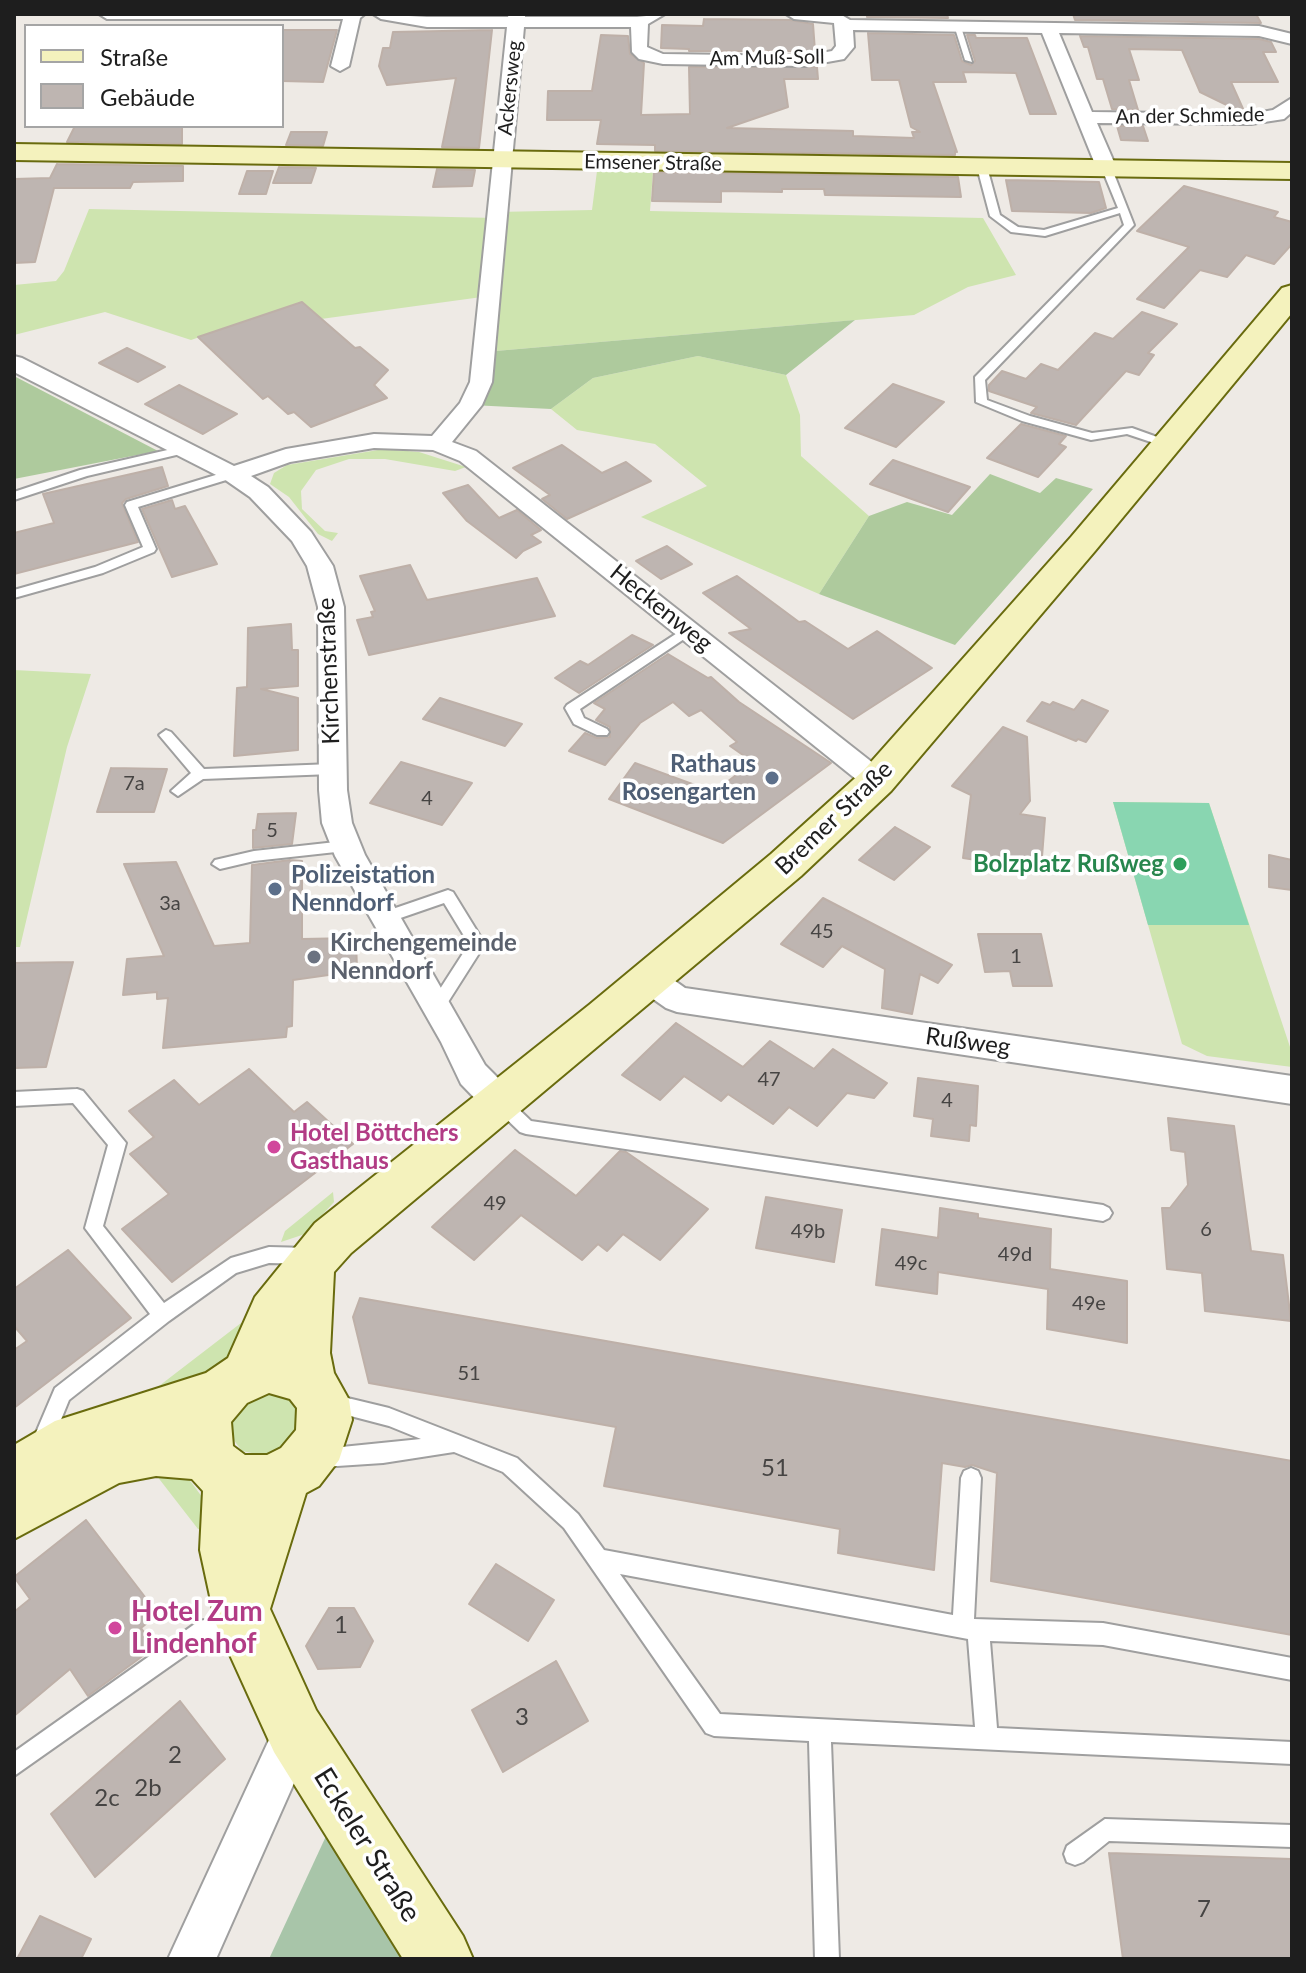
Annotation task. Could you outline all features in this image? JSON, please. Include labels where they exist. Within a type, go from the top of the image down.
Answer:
[{"type":"main road","name":"Emsener Straße","points":[[14,152],[1292,171]]},
{"type":"main road","name":"Bremer Straße","points":[[234,1384],[273,1313],[333,1238],[502,1104],[650,980],[786,865],[877,781],[1292,294]]},
{"type":"main road","points":[[244,1615],[272,1508],[296,1469],[320,1442],[325,1420],[304,1353],[312,1263]]},
{"type":"main road","points":[[18,1491],[74,1439],[269,1369],[291,1372],[316,1391]]},
{"type":"main road","points":[[218,1466],[203,1438],[204,1422],[234,1384]]},
{"type":"main road","points":[[18,1491],[110,1458],[156,1450],[218,1466],[257,1484],[296,1469]]},
{"type":"main road","name":"Eckeler Straße","points":[[218,1466],[232,1506],[228,1550],[244,1615],[295,1731],[440,1959]]},
{"type":"street","points":[[107,14],[640,22],[657,14]]},
{"type":"street","points":[[381,14],[404,20]]},
{"type":"street","name":"Am Muß-Soll","points":[[640,22],[638,48],[645,55],[663,59],[805,61],[838,55],[845,47],[845,25],[840,19],[794,14]]},
{"type":"street","points":[[340,66],[354,17]]},
{"type":"street","name":"Ackersweg","points":[[502,161],[517,18]]},
{"type":"street","points":[[845,25],[1259,31],[1292,39]]},
{"type":"street","name":"An der Schmiede","points":[[1048,28],[1107,169]]},
{"type":"street","name":"An der Schmiede","points":[[1085,117],[1251,119],[1278,115],[1292,103]]},
{"type":"street","points":[[438,444],[471,405],[481,382],[502,161]]},
{"type":"street","name":"Kirchenstraße","points":[[14,363],[232,474],[277,509],[302,537],[320,566],[331,607],[332,769],[337,823],[345,846],[473,1074],[502,1104]]},
{"type":"street","name":"Heckenweg","points":[[232,474],[286,456],[374,441],[409,440],[438,444],[468,456],[877,781]]},
{"type":"street","name":"Rußweg","points":[[650,980],[677,999],[1292,1090]]},
{"type":"street","name":"Eckeler Straße","points":[[192,1959],[295,1731]]},
{"type":"lane","points":[[957,27],[969,60]]},
{"type":"lane","points":[[982,167],[995,216],[1015,230],[1045,233],[1123,209]]},
{"type":"lane","points":[[1107,169],[1129,225],[979,379],[982,402],[1026,419],[1091,437],[1128,430],[1167,444]]},
{"type":"lane","points":[[14,496],[84,473],[185,450]]},
{"type":"lane","points":[[14,594],[99,570],[150,549],[131,505],[232,474]]},
{"type":"lane","points":[[602,732],[579,721],[572,708],[688,630]]},
{"type":"lane","points":[[166,735],[200,774]]},
{"type":"lane","points":[[178,791],[200,774],[332,769]]},
{"type":"lane","points":[[220,864],[254,856],[345,846]]},
{"type":"lane","points":[[386,917],[448,896],[477,944],[437,1006]]},
{"type":"lane","points":[[14,1099],[77,1096],[117,1143],[94,1228],[162,1315]]},
{"type":"lane","points":[[502,1104],[526,1127],[1103,1213]]},
{"type":"lane","points":[[18,1491],[49,1429],[62,1394],[162,1315],[231,1266],[250,1259],[269,1255],[312,1263]]},
{"type":"lane","points":[[316,1391],[451,1443],[483,1452],[510,1465],[571,1521],[714,1725],[1292,1753]]},
{"type":"lane","points":[[296,1469],[336,1456],[383,1454],[451,1443]]},
{"type":"lane","points":[[971,1478],[971,1628],[987,1738]]},
{"type":"lane","points":[[597,1559],[971,1628],[1103,1634],[1292,1669]]},
{"type":"lane","points":[[14,1765],[206,1628],[244,1615]]},
{"type":"lane","points":[[820,1731],[827,1959]]},
{"type":"lane","points":[[1075,1854],[1105,1830],[1292,1836]]},
{"type":"green space","points":[[597,171],[653,172],[650,211],[983,218],[1016,275],[968,287],[914,315],[484,352],[489,296],[321,319],[301,302],[191,340],[105,312],[14,335],[14,285],[56,281],[64,271],[89,209],[496,218],[497,212],[592,210]]},
{"type":"green space","points":[[855,320],[786,375],[698,356],[593,378],[551,409],[471,405],[484,352]]},
{"type":"green space","points":[[698,356],[786,375],[800,415],[801,456],[869,516],[819,594],[641,517],[707,486],[655,444],[577,430],[551,409],[593,378]]},
{"type":"green space","points":[[14,376],[158,451],[14,479]]},
{"type":"green space","points":[[384,449],[419,452],[466,467],[455,471],[385,459],[349,459],[316,470],[301,491],[302,509],[325,531],[338,533],[332,541],[318,534],[289,497],[270,484],[274,473],[287,465]]},
{"type":"green space","points":[[990,474],[1040,493],[1056,478],[1093,489],[955,645],[819,594],[869,516],[907,502],[952,515]]},
{"type":"green space","points":[[14,670],[91,674],[67,747],[20,947],[14,947]]},
{"type":"green space","points":[[1113,802],[1209,803],[1292,1053],[1292,1067],[1207,1056],[1182,1044]]},
{"type":"green space","name":"Bolzplatz Rußweg","points":[[1113,802],[1209,803],[1249,925],[1148,925]]},
{"type":"green space","points":[[333,1192],[334,1202],[305,1234],[281,1242],[285,1231]]},
{"type":"green space","points":[[248,1322],[241,1349],[186,1391],[158,1399],[159,1386],[241,1323]]},
{"type":"green space","points":[[271,1391],[291,1399],[297,1407],[297,1428],[292,1439],[273,1452],[262,1455],[242,1451],[230,1435],[230,1424],[238,1405]]},
{"type":"green space","points":[[153,1471],[183,1474],[191,1482],[208,1505],[211,1531],[198,1529]]},
{"type":"green space","points":[[340,1806],[431,1959],[269,1959]]},
{"type":"building","points":[[867,14],[947,14],[948,18],[867,17]]},
{"type":"building","points":[[1073,14],[1256,14],[1261,23],[1075,20]]},
{"type":"building","points":[[704,19],[790,20],[813,24],[815,51],[689,51],[661,48],[662,25],[703,26]]},
{"type":"building","points":[[284,30],[337,30],[323,82],[284,81]]},
{"type":"building","points":[[492,30],[479,148],[442,147],[456,78],[387,85],[379,66],[383,48],[390,48],[393,32]]},
{"type":"building","points":[[868,33],[954,35],[962,61],[971,65],[975,61],[967,35],[975,35],[976,38],[1027,38],[1056,114],[1030,114],[1016,73],[963,72],[966,82],[933,82],[957,152],[955,155],[655,151],[655,145],[597,144],[601,120],[547,120],[548,91],[592,91],[601,35],[628,36],[630,54],[644,63],[641,115],[690,114],[689,67],[817,67],[818,79],[784,79],[788,107],[727,128],[853,131],[853,136],[914,138],[912,132],[920,132],[911,127],[899,80],[872,80]]},
{"type":"building","points":[[1080,36],[1259,39],[1271,42],[1276,52],[1263,52],[1278,82],[1231,82],[1244,111],[1239,111],[1200,92],[1182,50],[1129,49],[1139,80],[1129,80],[1138,110],[1112,109],[1103,79],[1097,79],[1088,47],[1084,47]]},
{"type":"building","points":[[1117,126],[1143,126],[1148,141],[1121,140]]},
{"type":"building","points":[[74,128],[182,128],[182,144],[67,142]]},
{"type":"building","points":[[291,132],[327,132],[323,146],[286,145]]},
{"type":"building","points":[[57,164],[183,166],[183,181],[133,182],[130,188],[54,188],[35,262],[14,263],[14,179],[50,178]]},
{"type":"building","points":[[279,167],[316,168],[311,183],[273,183]]},
{"type":"building","points":[[437,169],[475,170],[472,186],[433,187]]},
{"type":"building","points":[[247,171],[273,171],[266,194],[239,194]]},
{"type":"building","points":[[654,172],[958,177],[961,197],[825,195],[824,189],[782,189],[782,192],[721,191],[721,202],[652,201]]},
{"type":"building","points":[[1006,180],[1099,182],[1106,208],[1091,213],[1012,211]]},
{"type":"building","points":[[1184,186],[1278,212],[1274,217],[1292,222],[1292,244],[1274,264],[1246,255],[1227,277],[1200,270],[1164,308],[1137,299],[1189,247],[1137,231]]},
{"type":"building","points":[[302,302],[355,348],[360,347],[388,370],[374,385],[387,398],[311,427],[294,412],[288,414],[268,396],[263,399],[198,337]]},
{"type":"building","points":[[1142,312],[1177,324],[1148,353],[1154,355],[1139,375],[1126,371],[1076,425],[1031,413],[1037,407],[989,391],[989,385],[1002,371],[1026,379],[1041,364],[1058,370],[1095,333],[1113,339]]},
{"type":"building","points":[[127,348],[165,367],[138,382],[99,363]]},
{"type":"building","points":[[893,384],[944,402],[896,447],[845,428]]},
{"type":"building","points":[[179,385],[237,414],[203,434],[145,404]]},
{"type":"building","points":[[1021,424],[1066,436],[1059,444],[1066,447],[1038,477],[987,458]]},
{"type":"building","points":[[562,445],[602,473],[626,462],[651,481],[567,519],[542,499],[550,495],[513,468]]},
{"type":"building","points":[[893,460],[970,487],[948,512],[870,484]]},
{"type":"building","points":[[162,467],[168,486],[122,503],[138,542],[14,574],[14,533],[54,523],[43,494]]},
{"type":"building","points":[[468,485],[499,518],[517,510],[541,530],[531,535],[541,542],[516,558],[467,521],[443,493]]},
{"type":"building","points":[[172,500],[175,509],[185,506],[217,564],[172,577],[142,509]]},
{"type":"building","points":[[667,546],[692,564],[661,579],[636,561]]},
{"type":"building","points":[[410,565],[427,600],[537,578],[555,616],[369,655],[357,620],[373,617],[371,612],[375,611],[360,576]]},
{"type":"building","points":[[737,576],[799,622],[805,621],[848,649],[877,631],[932,668],[853,719],[729,633],[751,629],[703,593]]},
{"type":"building","points":[[291,624],[292,650],[298,650],[298,686],[261,689],[298,698],[298,750],[234,756],[237,688],[247,687],[248,628]]},
{"type":"building","points":[[632,635],[653,645],[579,693],[555,678],[580,661],[588,665]]},
{"type":"building","points":[[668,654],[711,677],[739,702],[831,763],[723,843],[609,799],[635,763],[714,792],[753,762],[730,746],[737,742],[701,710],[689,716],[673,702],[640,723],[605,765],[569,751],[585,733],[597,738],[610,737],[610,727],[596,720],[605,709],[594,703]]},
{"type":"building","points":[[440,698],[522,724],[505,746],[423,719]]},
{"type":"building","points":[[1082,700],[1108,711],[1086,742],[1076,741],[1027,721],[1042,702],[1050,705],[1053,702],[1074,710]]},
{"type":"building","points":[[1003,727],[1027,737],[1030,801],[1020,814],[1045,818],[1041,870],[963,858],[971,795],[952,786]]},
{"type":"building","points":[[401,762],[472,783],[442,825],[370,803]]},
{"type":"building","points":[[111,768],[167,769],[154,812],[97,812]]},
{"type":"building","points":[[296,813],[292,844],[253,848],[253,830],[256,830],[258,814]]},
{"type":"building","points":[[895,827],[930,847],[894,880],[859,860]]},
{"type":"building","points":[[1269,855],[1292,860],[1292,890],[1269,887]]},
{"type":"building","points":[[302,861],[302,939],[356,938],[357,971],[293,980],[292,1026],[287,1027],[286,1037],[163,1048],[168,998],[157,999],[157,992],[123,995],[127,959],[164,956],[124,864],[176,862],[214,946],[250,943],[252,865]]},
{"type":"building","points":[[823,898],[952,965],[938,983],[920,974],[912,1014],[882,1008],[885,969],[842,946],[823,967],[781,944]]},
{"type":"building","points":[[978,934],[1041,934],[1052,986],[1013,986],[1010,971],[985,972]]},
{"type":"building","points":[[73,962],[46,1067],[14,1068],[14,963]]},
{"type":"building","points":[[676,1023],[743,1067],[770,1041],[814,1069],[833,1049],[887,1083],[874,1098],[847,1093],[817,1126],[789,1107],[773,1124],[728,1094],[721,1101],[684,1076],[660,1100],[622,1075]]},
{"type":"building","points":[[249,1069],[294,1112],[307,1102],[353,1144],[172,1282],[122,1229],[169,1194],[130,1154],[154,1137],[129,1111],[174,1080],[199,1105]]},
{"type":"building","points":[[918,1078],[978,1086],[976,1126],[970,1125],[969,1141],[931,1136],[933,1119],[914,1116]]},
{"type":"building","points":[[1168,1118],[1234,1126],[1251,1251],[1283,1255],[1291,1321],[1205,1311],[1202,1273],[1167,1269],[1162,1208],[1170,1208],[1188,1185],[1185,1152],[1171,1150]]},
{"type":"building","points":[[515,1150],[576,1196],[620,1151],[626,1152],[708,1209],[660,1260],[623,1234],[607,1251],[598,1244],[582,1260],[521,1215],[474,1260],[432,1227]]},
{"type":"building","points":[[766,1197],[842,1210],[834,1262],[756,1248]]},
{"type":"building","points":[[940,1208],[978,1214],[978,1218],[1051,1229],[1050,1269],[1127,1281],[1127,1343],[1047,1329],[1048,1289],[938,1272],[937,1294],[876,1285],[882,1229],[938,1238]]},
{"type":"building","points":[[68,1250],[131,1318],[14,1408],[14,1350],[27,1341],[14,1326],[14,1289]]},
{"type":"building","points":[[360,1298],[1292,1461],[1292,1635],[991,1581],[997,1473],[972,1465],[965,1467],[942,1463],[934,1570],[838,1553],[840,1529],[604,1486],[616,1427],[369,1383],[353,1317]]},
{"type":"building","points":[[86,1520],[158,1614],[141,1628],[155,1647],[88,1696],[70,1669],[14,1716],[14,1612],[30,1599],[14,1577]]},
{"type":"building","points":[[496,1564],[554,1600],[528,1641],[469,1604]]},
{"type":"building","points":[[329,1608],[354,1608],[373,1641],[360,1667],[318,1669],[306,1646]]},
{"type":"building","points":[[556,1661],[588,1721],[503,1772],[472,1710]]},
{"type":"building","points":[[180,1701],[225,1759],[95,1877],[51,1814]]},
{"type":"building","points":[[1109,1853],[1292,1859],[1292,1959],[1123,1959]]},
{"type":"building","points":[[40,1916],[91,1939],[81,1959],[17,1959]]},
{"type":"place","name":"Rathaus Rosengarten","points":[[772,778]]},
{"type":"place","name":"Bolzplatz Rußweg","points":[[1180,864]]},
{"type":"place","name":"Polizeistation Nenndorf","points":[[275,889]]},
{"type":"place","name":"Kirchengemeinde Nenndorf","points":[[314,957]]},
{"type":"place","name":"Hotel Böttchers Gasthaus","points":[[274,1147]]},
{"type":"place","name":"Hotel Zum Lindenhof","points":[[115,1628]]}]
